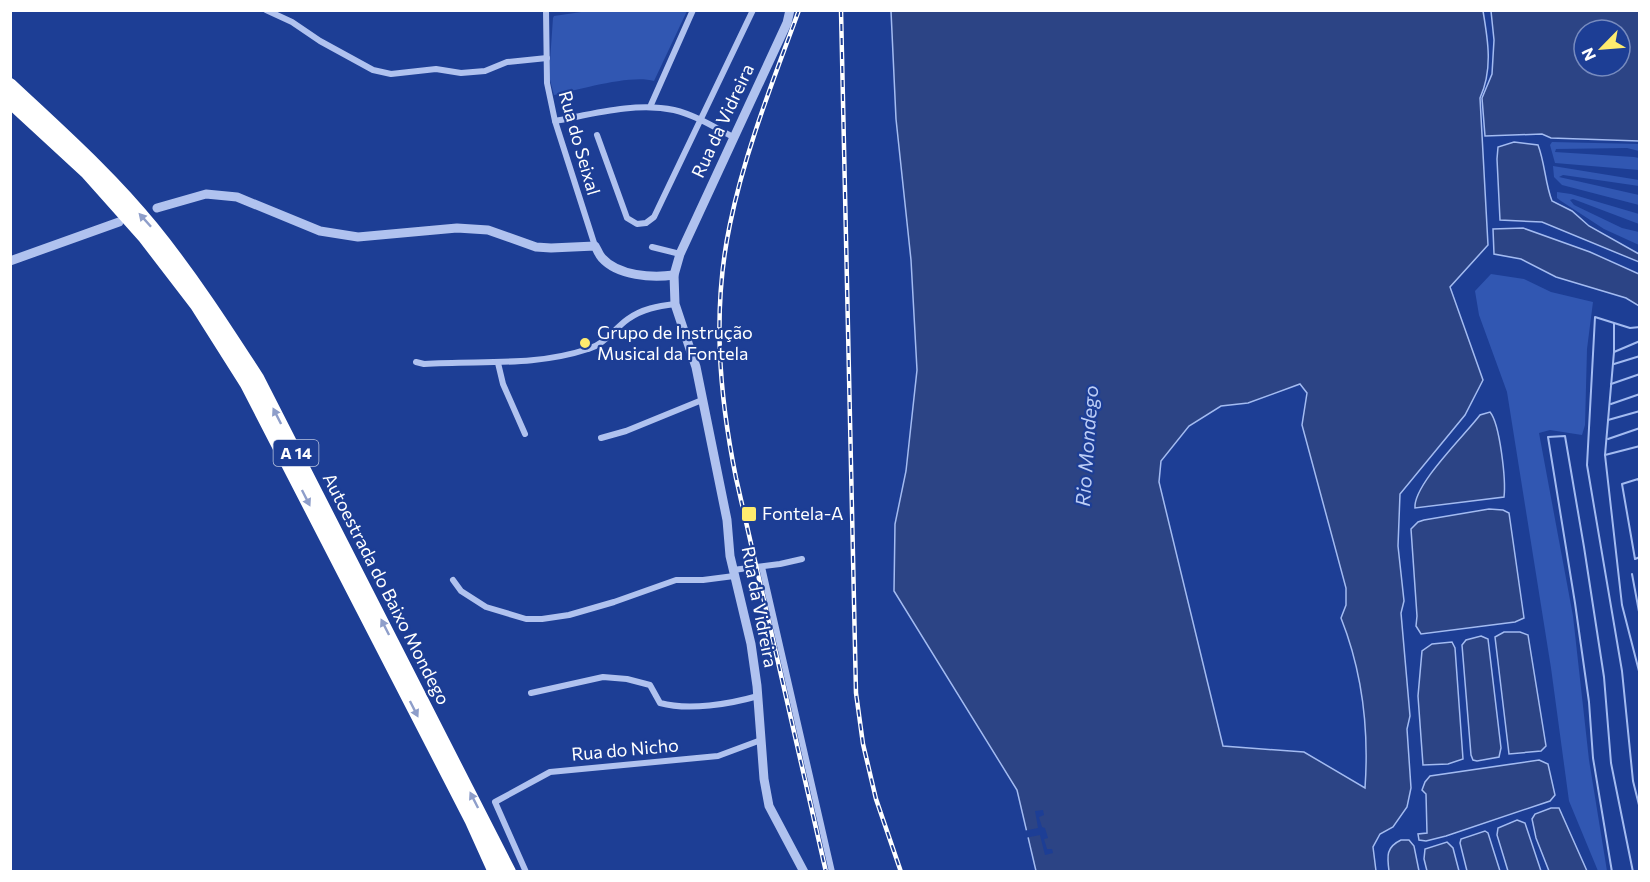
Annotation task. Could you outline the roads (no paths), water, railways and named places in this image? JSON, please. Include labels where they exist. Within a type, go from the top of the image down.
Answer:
[{"type":"highway","name":"Autoestrada do Baixo Mondego","points":[[10,86],[96,166],[152,227],[212,306],[268,399],[509,872]]},
{"type":"highway","name":"Autoestrada do Baixo Mondego","points":[[10,101],[87,172],[144,236],[198,305],[248,384],[467,811],[495,872]]},
{"type":"street","points":[[266,10],[292,21],[320,41],[373,70],[392,74],[436,69],[461,73],[485,71],[507,62],[546,58]]},
{"type":"street","name":"Rua do Seixal","points":[[546,10],[547,83],[555,121],[595,246]]},
{"type":"street","points":[[650,106],[693,10]]},
{"type":"street","points":[[597,135],[625,215],[632,222],[643,224],[654,217],[753,10]]},
{"type":"street","name":"Rua da Vidreira","points":[[790,10],[787,23],[680,254],[674,275],[675,304],[696,367],[727,519],[734,573],[751,644],[758,696],[764,779],[769,806],[804,872]]},
{"type":"street","points":[[555,121],[650,106],[699,119],[734,137]]},
{"type":"street","points":[[157,208],[206,195],[237,197],[320,231],[358,237],[457,228],[488,230],[536,247],[595,246],[603,259],[621,270],[653,277],[674,275]]},
{"type":"street","points":[[10,261],[119,222]]},
{"type":"street","points":[[652,247],[680,254]]},
{"type":"street","points":[[417,362],[498,363],[567,356],[590,349],[616,331],[627,320],[654,306],[675,304]]},
{"type":"street","points":[[498,363],[503,384],[525,434]]},
{"type":"street","points":[[601,438],[626,431],[702,400]]},
{"type":"street","points":[[453,580],[461,591],[486,607],[526,619],[542,619],[569,615],[614,602],[676,580],[703,580],[802,559]]},
{"type":"street","points":[[762,567],[832,872]]},
{"type":"street","points":[[531,693],[603,677],[627,679],[650,685],[660,703],[674,707],[733,703],[758,696]]},
{"type":"street","name":"Rua do Nicho","points":[[526,872],[495,802],[550,772],[718,756],[761,740]]},
{"type":"water","name":"Rio Mondego","points":[[891,11],[1483,11],[1488,44],[1488,66],[1480,98],[1488,245],[1450,287],[1483,380],[1465,415],[1400,494],[1398,546],[1404,601],[1401,613],[1410,716],[1407,729],[1411,788],[1407,807],[1393,827],[1380,834],[1373,847],[1376,871],[1036,871],[1017,790],[894,591],[895,524],[906,471],[917,370],[911,260],[896,119]],"holes":[[[1300,384],[1307,393],[1302,425],[1346,588],[1346,605],[1341,618],[1359,680],[1365,723],[1365,788],[1304,752],[1223,746],[1159,482],[1161,461],[1189,426],[1221,406],[1248,403]]]},
{"type":"water","points":[[1491,11],[1639,11],[1639,141],[1551,138],[1542,134],[1485,136],[1482,98],[1492,74],[1494,40]]},
{"type":"water","points":[[1514,142],[1538,145],[1552,201],[1572,211],[1589,226],[1639,254],[1639,262],[1542,222],[1500,220],[1498,147]]},
{"type":"water","points":[[1523,228],[1590,252],[1639,274],[1639,306],[1626,298],[1556,277],[1521,259],[1494,254],[1493,229]]},
{"type":"water","points":[[1490,412],[1497,428],[1502,453],[1504,497],[1415,508],[1422,487],[1441,460],[1480,415]]},
{"type":"water","points":[[1489,509],[1509,513],[1524,618],[1515,622],[1421,634],[1416,626],[1411,529],[1424,520]]},
{"type":"water","points":[[1504,632],[1520,632],[1528,635],[1546,746],[1541,751],[1509,754],[1495,637]]},
{"type":"water","points":[[1481,636],[1488,639],[1501,748],[1499,757],[1477,761],[1473,760],[1471,755],[1462,645],[1466,640]]},
{"type":"water","points":[[1452,642],[1455,648],[1463,759],[1448,764],[1423,765],[1418,696],[1422,651],[1432,644]]},
{"type":"water","points":[[1539,760],[1548,764],[1555,795],[1550,801],[1446,836],[1426,841],[1419,840],[1418,834],[1427,833],[1426,794],[1422,790],[1430,776]]},
{"type":"water","points":[[1551,808],[1559,808],[1587,871],[1549,871],[1536,838],[1532,819],[1535,814]]},
{"type":"water","points":[[1517,820],[1525,823],[1541,871],[1508,871],[1497,835],[1498,828]]},
{"type":"water","points":[[1485,831],[1488,833],[1500,871],[1467,871],[1461,839]]},
{"type":"water","points":[[1401,840],[1409,840],[1414,846],[1419,871],[1389,871],[1390,849]]},
{"type":"water","points":[[1447,842],[1453,848],[1459,871],[1427,871],[1424,859],[1425,849]]},
{"type":"waterway","points":[[1640,327],[1630,328],[1595,317],[1587,465],[1622,671],[1633,781],[1640,809]]},
{"type":"waterway","points":[[1605,455],[1614,352],[1614,324]]},
{"type":"waterway","points":[[1614,352],[1640,341]]},
{"type":"waterway","points":[[1614,364],[1640,356]]},
{"type":"waterway","points":[[1611,384],[1640,374]]},
{"type":"waterway","points":[[1611,404],[1640,394]]},
{"type":"waterway","points":[[1608,420],[1640,411]]},
{"type":"waterway","points":[[1608,439],[1640,428]]},
{"type":"waterway","points":[[1612,872],[1593,758],[1589,702],[1575,603],[1548,437],[1565,436],[1604,677],[1611,763],[1633,872]]},
{"type":"waterway","points":[[1640,446],[1605,455],[1622,605],[1640,675]]},
{"type":"waterway","points":[[1640,483],[1638,479],[1622,484],[1635,559],[1640,557]]},
{"type":"waterway","points":[[1632,574],[1640,617]]},
{"type":"railway","points":[[799,10],[760,116],[736,197],[724,256],[720,351],[725,415],[736,478],[826,872]]},
{"type":"railway","points":[[841,10],[856,693],[863,744],[876,799],[901,872]]},
{"type":"place","name":"Grupo de Instrução Musical da Fontela","points":[[585,343]]},
{"type":"place","name":"Fontela-A","points":[[749,514]]}]
